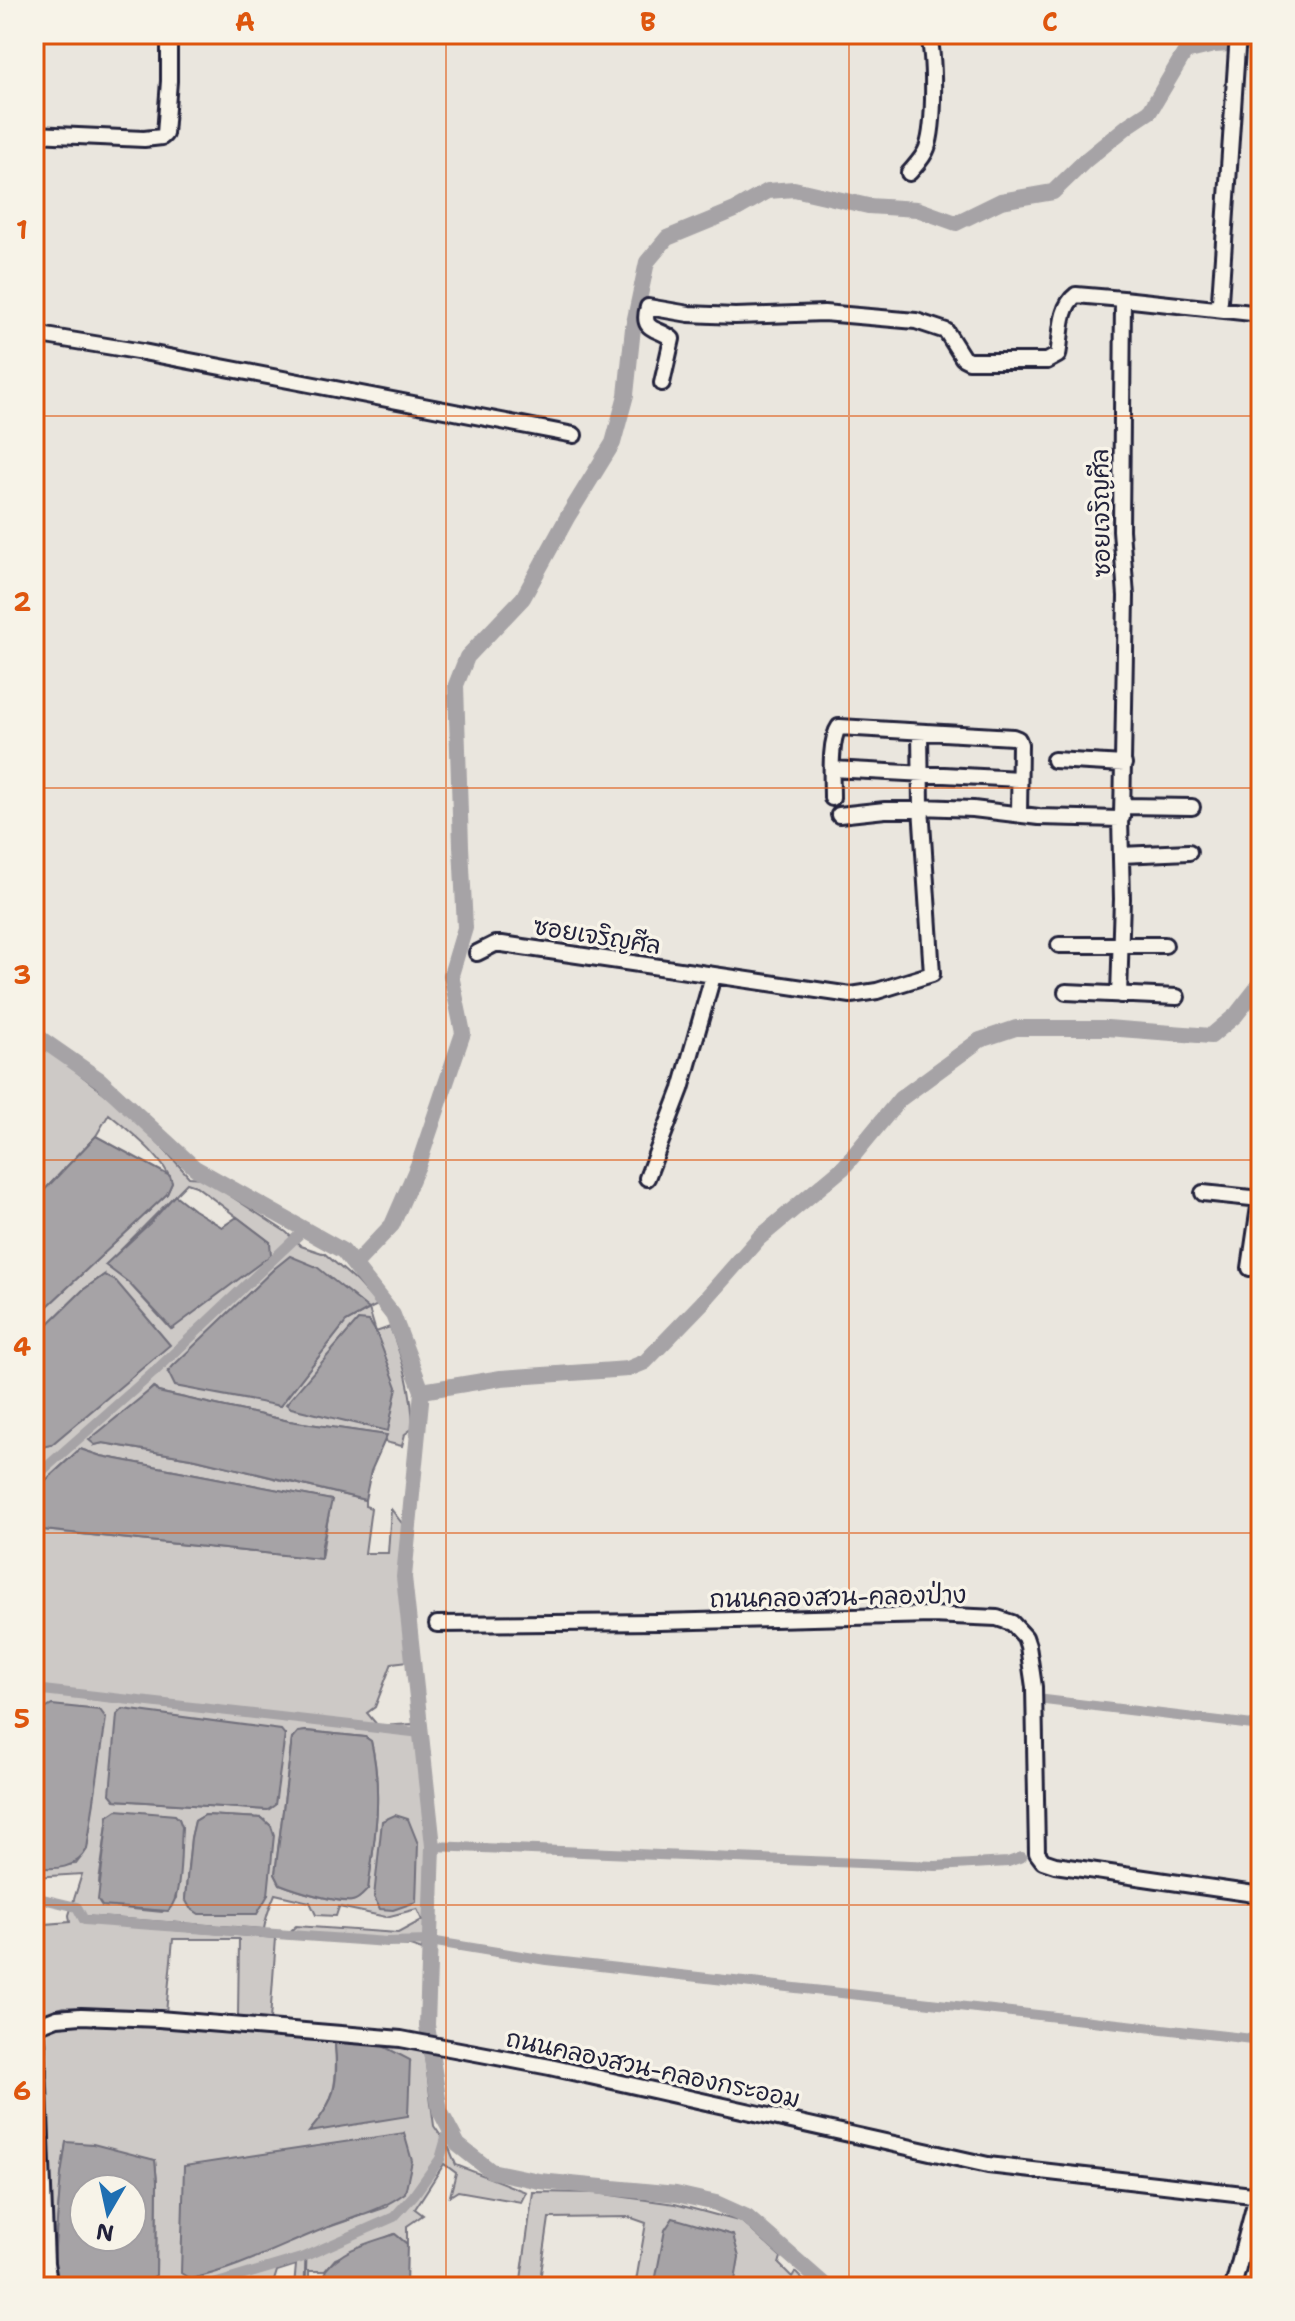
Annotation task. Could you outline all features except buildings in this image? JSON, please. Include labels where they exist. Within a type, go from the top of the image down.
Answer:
[{"type":"street","points":[[34,134],[144,139],[162,137],[165,134],[169,34]]},
{"type":"street","points":[[909,173],[926,151],[930,136],[933,52],[928,34]]},
{"type":"street","points":[[1216,308],[1220,301],[1237,41]]},
{"type":"street","points":[[662,383],[672,339],[646,323],[648,307],[689,314],[824,313],[906,320],[946,331],[963,358],[969,361],[1047,361],[1058,355],[1065,311],[1076,295],[1261,314]]},
{"type":"street","name":"ซอยเจริญศีล","points":[[1119,995],[1126,596],[1121,530],[1123,299]]},
{"type":"street","points":[[34,334],[574,435]]},
{"type":"street","points":[[832,798],[835,731],[839,727],[1016,737],[1020,744],[1019,814]]},
{"type":"street","points":[[920,732],[921,809]]},
{"type":"street","points":[[1054,760],[1124,764]]},
{"type":"street","points":[[832,769],[1019,779]]},
{"type":"street","points":[[839,815],[885,810],[973,809],[1039,817],[1192,807]]},
{"type":"street","name":"ซอยเจริญศีล","points":[[477,953],[502,944],[851,995],[877,991],[932,974],[921,809]]},
{"type":"street","points":[[1121,855],[1189,852]]},
{"type":"street","points":[[1059,945],[1165,945]]},
{"type":"street","points":[[647,1178],[677,1102],[713,976]]},
{"type":"street","points":[[1066,992],[1177,997]]},
{"type":"street","points":[[1203,1193],[1261,1197],[1250,1268]]},
{"type":"street","name":"ถนนคลองสวน-คลองป่าง","points":[[437,1624],[659,1622],[862,1615],[997,1618],[1012,1623],[1019,1630],[1025,1637],[1030,1655],[1034,1687],[1037,1853],[1043,1861],[1261,1895]]},
{"type":"street","name":"ถนนคลองสวน-คลองกระออม","points":[[34,2028],[57,2018],[81,2016],[173,2020],[401,2039],[550,2067],[988,2165],[1259,2196]]},
{"type":"street","points":[[34,2028],[37,2038],[46,2263],[50,2287]]},
{"type":"street","points":[[1233,2287],[1259,2196]]},
{"type":"shaded area","points":[[34,1046],[47,1049],[113,1100],[158,1142],[189,1177],[203,1178],[286,1232],[301,1246],[325,1254],[378,1305],[369,1309],[376,1332],[390,1327],[403,1365],[413,1428],[405,1434],[402,1446],[385,1442],[386,1435],[289,1421],[158,1392],[153,1387],[95,1445],[103,1443],[196,1459],[365,1500],[365,1506],[371,1508],[365,1553],[388,1553],[391,1509],[404,1526],[403,1594],[409,1661],[392,1663],[375,1707],[367,1713],[378,1726],[413,1724],[423,1779],[428,1837],[429,1895],[422,1950],[410,1946],[283,1938],[296,1926],[398,1933],[422,1920],[417,1909],[386,1917],[339,1907],[336,1916],[316,1915],[310,1902],[275,1894],[264,1929],[85,1916],[86,1923],[276,1938],[270,2020],[238,2017],[239,1939],[173,1939],[166,2013],[64,2007],[34,2017],[34,1925],[70,1922],[69,1915],[82,1874],[34,1877],[34,1867],[76,1864],[87,1849],[105,1718],[46,1709],[34,1775],[34,1529],[321,1559],[331,1500],[101,1456],[80,1449],[34,1491],[34,1458],[37,1455],[34,1439],[42,1447],[104,1275],[83,1290],[34,1338],[34,1319],[167,1194],[172,1183],[154,1154],[109,1114],[96,1136],[34,1201]],"holes":[[[187,1183],[196,1186],[270,1242],[171,1329],[129,1283],[106,1265]],[[275,1268],[368,1310],[346,1322],[280,1406],[168,1372]],[[306,1731],[365,1737],[371,1741],[377,1779],[375,1833],[368,1889],[354,1900],[316,1896],[280,1884],[275,1874],[292,1739]],[[285,1735],[267,1810],[115,1800]],[[205,1815],[262,1818],[271,1826],[185,1899],[195,1821]],[[108,1817],[179,1819],[182,1827],[176,1898],[162,1912],[103,1906],[99,1882]]]},
{"type":"shaded area","points":[[96,1136],[170,1176],[172,1183],[167,1194],[34,1319],[34,1201]]},
{"type":"shaded area","points":[[175,1195],[222,1227],[237,1217],[270,1242],[271,1255],[172,1329],[129,1283],[105,1265]]},
{"type":"shaded area","points":[[290,1256],[317,1267],[369,1309],[346,1322],[280,1406],[175,1386],[168,1372],[173,1366]]},
{"type":"shaded area","points":[[104,1275],[116,1281],[170,1345],[51,1445],[42,1447],[34,1439],[34,1338],[83,1290]]},
{"type":"shaded area","points":[[358,1320],[369,1321],[376,1332],[397,1387],[388,1431],[291,1408],[286,1404]]},
{"type":"shaded area","points":[[154,1387],[158,1392],[289,1421],[387,1435],[371,1471],[365,1500],[196,1459],[103,1443],[95,1445],[89,1440]]},
{"type":"shaded area","points":[[80,1449],[101,1456],[332,1500],[321,1559],[34,1529],[34,1491]]},
{"type":"shaded area","points":[[52,1705],[100,1710],[106,1718],[87,1849],[77,1861],[65,1867],[50,1868],[34,1867],[34,1775],[45,1709]]},
{"type":"shaded area","points":[[123,1709],[281,1730],[285,1735],[275,1805],[268,1810],[115,1800],[110,1794],[117,1715]]},
{"type":"shaded area","points":[[298,1732],[365,1737],[371,1741],[377,1779],[375,1833],[368,1889],[354,1900],[316,1896],[280,1884],[275,1874],[292,1739]]},
{"type":"shaded area","points":[[117,1810],[175,1815],[179,1819],[182,1827],[181,1859],[176,1895],[168,1911],[102,1906],[98,1900],[108,1816]]},
{"type":"shaded area","points":[[205,1815],[262,1818],[271,1826],[274,1835],[268,1895],[257,1914],[199,1914],[190,1908],[185,1899],[195,1821]]},
{"type":"shaded area","points":[[395,1815],[408,1819],[418,1844],[416,1902],[393,1910],[380,1909],[374,1897],[382,1821]]},
{"type":"shaded area","points":[[65,2022],[179,2025],[341,2040],[335,2045],[336,2070],[330,2101],[310,2131],[410,2061],[381,2045],[424,2049],[434,2126],[456,2165],[526,2192],[521,2202],[458,2191],[450,2196],[456,2173],[444,2164],[415,2209],[423,2215],[407,2226],[407,2244],[395,2234],[335,2259],[325,2271],[309,2271],[309,2286],[328,2284],[329,2287],[294,2287],[296,2265],[277,2271],[272,2287],[141,2287],[156,2275],[155,2160],[66,2143],[52,2282],[41,2033],[48,2026]],"holes":[[[404,2133],[406,2143],[387,2207],[332,2226]]]},
{"type":"shaded area","points":[[341,2040],[381,2045],[410,2060],[408,2116],[309,2132],[330,2101],[336,2070],[335,2045]]},
{"type":"shaded area","points":[[404,2133],[412,2161],[405,2193],[396,2199],[226,2269],[190,2279],[181,2273],[184,2166]]},
{"type":"shaded area","points":[[66,2142],[93,2144],[155,2160],[156,2275],[141,2287],[53,2287]]},
{"type":"shaded area","points":[[533,2192],[596,2193],[675,2204],[742,2222],[781,2257],[779,2264],[792,2277],[795,2272],[810,2287],[635,2287],[646,2223],[629,2217],[549,2218],[539,2287],[520,2287]]},
{"type":"shaded area","points":[[673,2218],[733,2235],[739,2257],[734,2287],[654,2287],[665,2230]]},
{"type":"shaded area","points":[[395,2234],[407,2244],[406,2287],[329,2287],[325,2271],[332,2263],[357,2247]]},
{"type":"waterway","points":[[354,1265],[392,1225],[419,1163],[463,1033],[451,975],[465,928],[456,685],[467,657],[523,598],[613,443],[626,395],[633,328],[647,262],[667,238],[735,210],[768,191],[794,189],[868,206],[917,209],[956,223],[1001,201],[1053,192],[1086,160],[1150,111],[1185,52],[1214,45],[1261,42]]},
{"type":"waterway","points":[[422,1391],[501,1378],[628,1369],[645,1362],[759,1238],[844,1167],[900,1099],[980,1040],[1016,1028],[1107,1028],[1211,1036],[1236,1015],[1261,983]]},
{"type":"waterway","points":[[34,1034],[100,1080],[195,1168],[343,1251],[393,1315],[422,1391],[404,1577],[433,1846],[427,2025],[440,2111],[458,2145],[491,2171],[539,2181],[676,2194],[716,2203],[747,2217],[827,2287]]},
{"type":"waterway","points":[[34,1053],[43,1040]]},
{"type":"waterway","points":[[34,1478],[153,1373],[304,1230]]},
{"type":"waterway","points":[[34,1689],[421,1733]]},
{"type":"waterway","points":[[1045,1700],[1261,1726]]},
{"type":"waterway","points":[[433,1846],[936,1866],[1008,1862],[1022,1857]]},
{"type":"waterway","points":[[34,1897],[77,1907],[84,1920],[387,1942],[430,1941],[546,1960],[1261,2040]]},
{"type":"waterway","points":[[204,2287],[301,2258],[394,2217],[440,2159],[449,2128]]},
{"type":"waterway","points":[[305,2287],[306,2256]]}]
